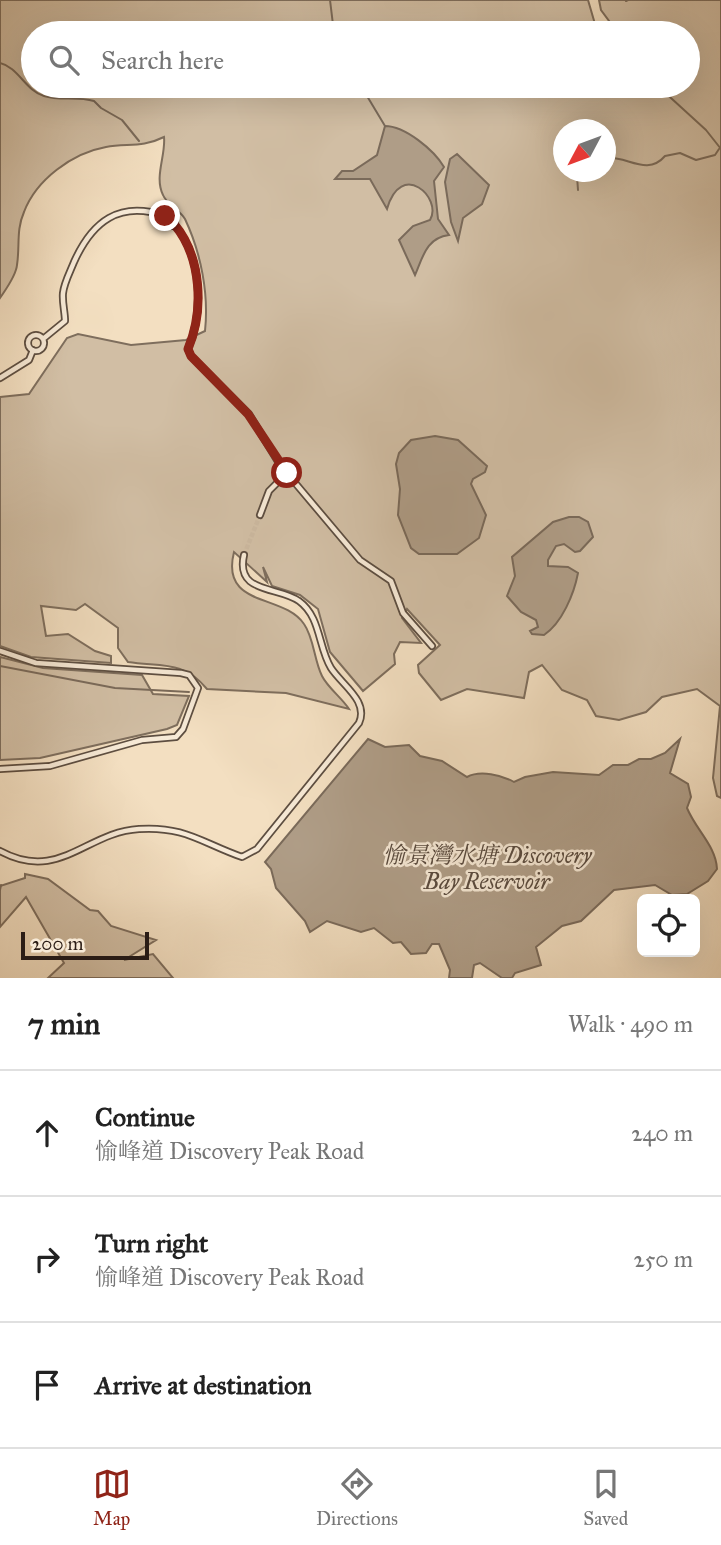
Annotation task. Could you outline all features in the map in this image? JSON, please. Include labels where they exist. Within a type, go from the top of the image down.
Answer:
[{"type":"street","points":[[43,339],[65,321],[63,292],[89,233],[113,216],[126,212],[142,210],[165,216],[164,224],[174,224],[187,244],[200,299],[196,331],[188,349],[191,356],[248,414],[287,473],[360,560],[391,581],[403,613],[432,646]]},
{"type":"street","points":[[33,350],[28,344],[30,337],[37,335],[43,339]]},
{"type":"street","points":[[0,378],[22,365],[33,350],[43,347],[43,339]]},
{"type":"street","points":[[260,515],[270,491],[287,473]]},
{"type":"street","points":[[0,851],[25,860],[58,860],[137,829],[194,835],[242,857],[257,849],[359,723],[362,711],[330,665],[317,626],[306,608],[293,598],[251,583],[244,571],[244,555]]},
{"type":"street","points":[[0,651],[36,663],[181,673],[189,675],[198,688],[183,729],[176,737],[142,740],[50,766],[0,769]]},
{"type":"shaded area","points":[[0,0],[588,0],[594,21],[21,21],[21,98],[700,98],[700,21],[609,21],[601,10],[599,0],[721,0],[721,798],[717,796],[713,778],[720,706],[697,689],[662,697],[646,712],[619,720],[596,716],[587,700],[562,690],[542,665],[529,672],[524,698],[467,689],[441,700],[419,673],[418,665],[440,645],[407,609],[402,618],[421,643],[400,642],[394,654],[395,664],[363,691],[330,652],[318,609],[300,595],[272,586],[263,567],[267,582],[234,552],[232,570],[236,583],[244,591],[294,614],[304,624],[322,676],[349,709],[286,693],[207,689],[189,673],[180,669],[128,662],[118,648],[118,628],[85,604],[76,610],[41,606],[46,636],[68,634],[95,651],[111,656],[111,663],[31,657],[0,646],[0,397],[29,394],[67,338],[78,334],[131,345],[186,340],[205,331],[205,288],[195,246],[185,219],[165,199],[161,188],[164,137],[149,143],[93,150],[68,162],[46,179],[24,212],[19,232],[16,269],[0,298]]},
{"type":"shaded area","points":[[0,657],[43,668],[142,675],[153,694],[189,696],[177,725],[167,729],[40,758],[0,760]]},
{"type":"shaded area","points":[[25,874],[48,879],[90,910],[98,911],[111,926],[156,940],[124,960],[153,954],[173,978],[48,978],[64,963],[26,897],[0,927],[0,886],[25,878]]},
{"type":"water","points":[[385,126],[410,134],[433,153],[444,167],[434,181],[438,219],[449,235],[430,244],[415,275],[399,240],[413,226],[430,220],[431,202],[426,194],[410,185],[401,187],[393,194],[387,209],[370,179],[335,179],[342,171],[353,171],[377,155]]},
{"type":"water","points":[[457,154],[489,185],[482,204],[463,218],[458,241],[451,222],[445,182],[450,159]]},
{"type":"water","points":[[435,436],[458,440],[487,466],[485,472],[473,479],[471,484],[486,515],[479,538],[457,554],[419,554],[411,548],[398,515],[400,489],[396,464],[399,453],[411,440]]},
{"type":"water","points":[[579,517],[588,522],[593,537],[580,551],[575,552],[564,544],[556,546],[548,560],[548,566],[568,567],[578,573],[576,581],[570,599],[556,623],[544,635],[532,634],[530,631],[538,627],[536,620],[521,612],[507,596],[515,576],[512,557],[553,522]]},
{"type":"water","name":"愉景灣水塘 Discovery Bay Reservoir","points":[[368,739],[385,747],[409,745],[420,756],[442,761],[467,777],[491,774],[514,782],[525,777],[553,772],[599,775],[613,765],[628,765],[639,759],[651,759],[665,753],[680,739],[670,773],[688,784],[691,797],[687,808],[713,853],[717,869],[708,881],[687,894],[670,894],[655,885],[614,890],[581,921],[562,926],[536,947],[541,965],[515,973],[512,978],[502,978],[480,963],[474,965],[472,978],[449,978],[450,970],[439,944],[432,944],[426,953],[411,954],[401,942],[393,943],[374,928],[361,932],[327,921],[310,932],[305,921],[276,888],[271,869],[265,862]]},
{"type":"waterway","points":[[330,0],[333,21]]},
{"type":"waterway","points":[[0,63],[21,78]]},
{"type":"waterway","points":[[56,98],[94,101],[122,120],[139,141]]},
{"type":"waterway","points":[[368,98],[385,126]]},
{"type":"waterway","points":[[671,98],[706,130],[721,149]]},
{"type":"waterway","points":[[616,158],[651,165],[665,156],[680,153],[696,160],[715,155],[719,149]]},
{"type":"waterway","points":[[577,182],[578,190]]},
{"type":"waterway","points":[[0,666],[115,688],[189,692]]},
{"type":"waterway","points":[[0,890],[1,885]]},
{"type":"tunnel","points":[[244,555],[260,515]]},
{"type":"route","points":[[165,216],[164,224],[174,224],[187,244],[200,299],[196,331],[188,349],[191,356],[248,414],[287,473]]}]
